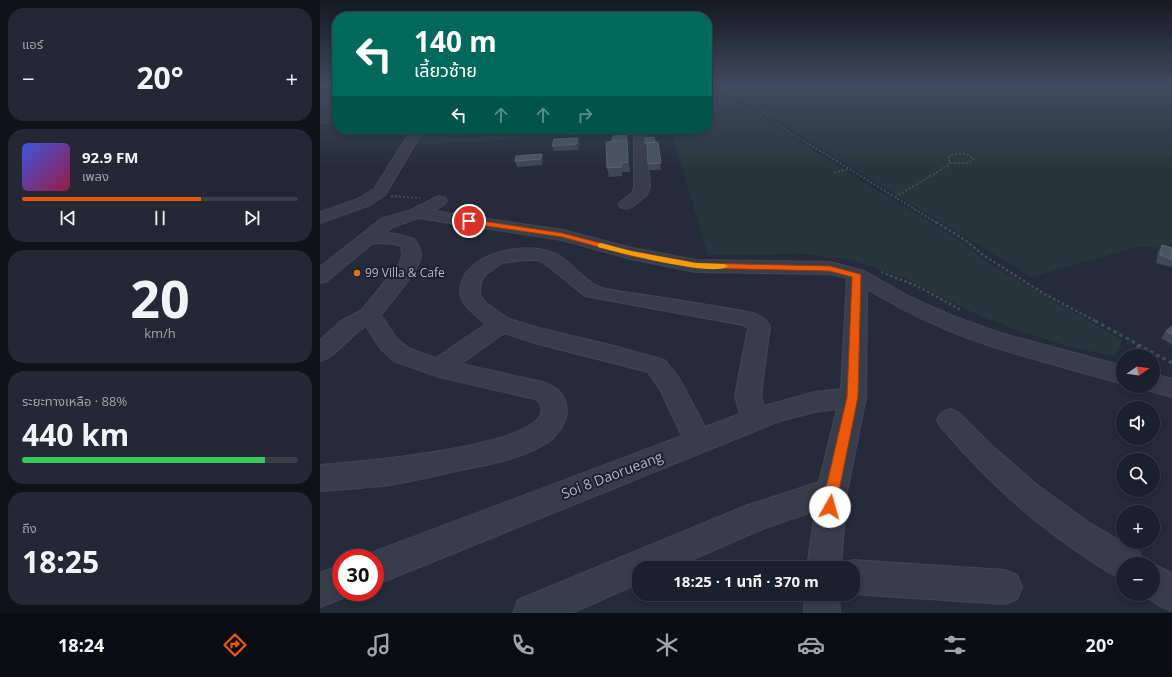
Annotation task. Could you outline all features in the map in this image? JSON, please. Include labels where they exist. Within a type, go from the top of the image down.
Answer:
[{"type":"street","points":[[320,218],[364,202],[380,192],[415,134]]},
{"type":"street","points":[[626,204],[639,195],[642,187],[640,135]]},
{"type":"street","points":[[320,277],[387,223],[417,213],[439,201]]},
{"type":"street","points":[[417,213],[562,235],[631,253],[696,266],[830,268],[857,275],[905,303],[993,339],[1116,373]]},
{"type":"street","points":[[320,353],[349,326],[370,315],[412,257],[411,248],[408,243],[396,239],[368,238]]},
{"type":"street","points":[[698,442],[670,385],[656,366],[614,354],[535,335],[501,324],[479,308],[470,295],[471,282],[478,271],[497,258],[523,254],[538,254],[550,258],[592,292],[749,319],[759,326],[748,396],[755,420]]},
{"type":"street","points":[[825,561],[832,492],[853,397],[857,275]]},
{"type":"street","points":[[320,478],[389,472],[489,453],[521,443],[537,435],[550,425],[555,411],[552,398],[542,391],[439,368],[402,355],[388,343],[370,315]]},
{"type":"street","points":[[439,368],[501,324]]},
{"type":"street","points":[[1160,385],[1172,388]]},
{"type":"street","name":"Soi 8 Daorueang","points":[[384,564],[775,412],[815,402],[853,397]]},
{"type":"street","points":[[950,420],[974,446],[1019,488],[1077,533],[1116,558]]},
{"type":"street","points":[[531,613],[756,516],[832,492]]},
{"type":"street","points":[[860,577],[1004,587]]},
{"type":"street","points":[[320,590],[332,585]]},
{"type":"street","points":[[1160,586],[1172,594]]},
{"type":"street","points":[[822,601],[822,613]]},
{"type":"path","points":[[764,114],[787,131],[965,240],[983,255],[1043,293],[1135,344],[1172,362]]},
{"type":"path","points":[[320,123],[332,121]]},
{"type":"path","points":[[894,197],[949,165],[949,163],[949,156],[955,154],[966,155],[971,156],[974,159],[968,163],[949,163]]},
{"type":"path","points":[[834,173],[848,169]]},
{"type":"path","points":[[1135,344],[1139,349]]},
{"type":"shaded area","points":[[320,114],[332,114],[332,120],[320,122]]},
{"type":"shaded area","points":[[712,114],[758,114],[867,184],[948,233],[993,266],[1122,340],[1118,349],[1116,349],[1115,356],[1075,348],[1022,332],[976,314],[903,277],[847,259],[802,254],[708,255],[672,134],[712,134]]},
{"type":"shaded area","points":[[767,114],[1172,114],[1172,249],[1141,246],[1031,277],[828,153]]},
{"type":"shaded area","points":[[422,134],[603,134],[416,145]]},
{"type":"building","points":[[627,135],[626,140],[612,141],[613,136]]},
{"type":"building","points":[[654,137],[655,142],[645,143],[645,138]]},
{"type":"building","points":[[578,138],[577,144],[552,146],[554,139]]},
{"type":"building","points":[[627,140],[628,162],[621,163],[621,167],[607,168],[606,142]]},
{"type":"building","points":[[658,142],[661,163],[648,164],[647,143]]},
{"type":"building","points":[[542,154],[541,159],[515,161],[516,156]]},
{"type":"building","points":[[1162,245],[1172,248],[1172,259],[1160,255]]},
{"type":"building","points":[[1172,326],[1172,334],[1166,331]]},
{"type":"slow traffic","points":[[601,245],[631,253],[696,266],[724,266]]},
{"type":"place","name":"99 Villa & Cafe","points":[[357,273]]},
{"type":"route","points":[[469,221],[562,235],[631,253],[696,266],[830,268],[857,275],[853,397],[830,507]]}]
